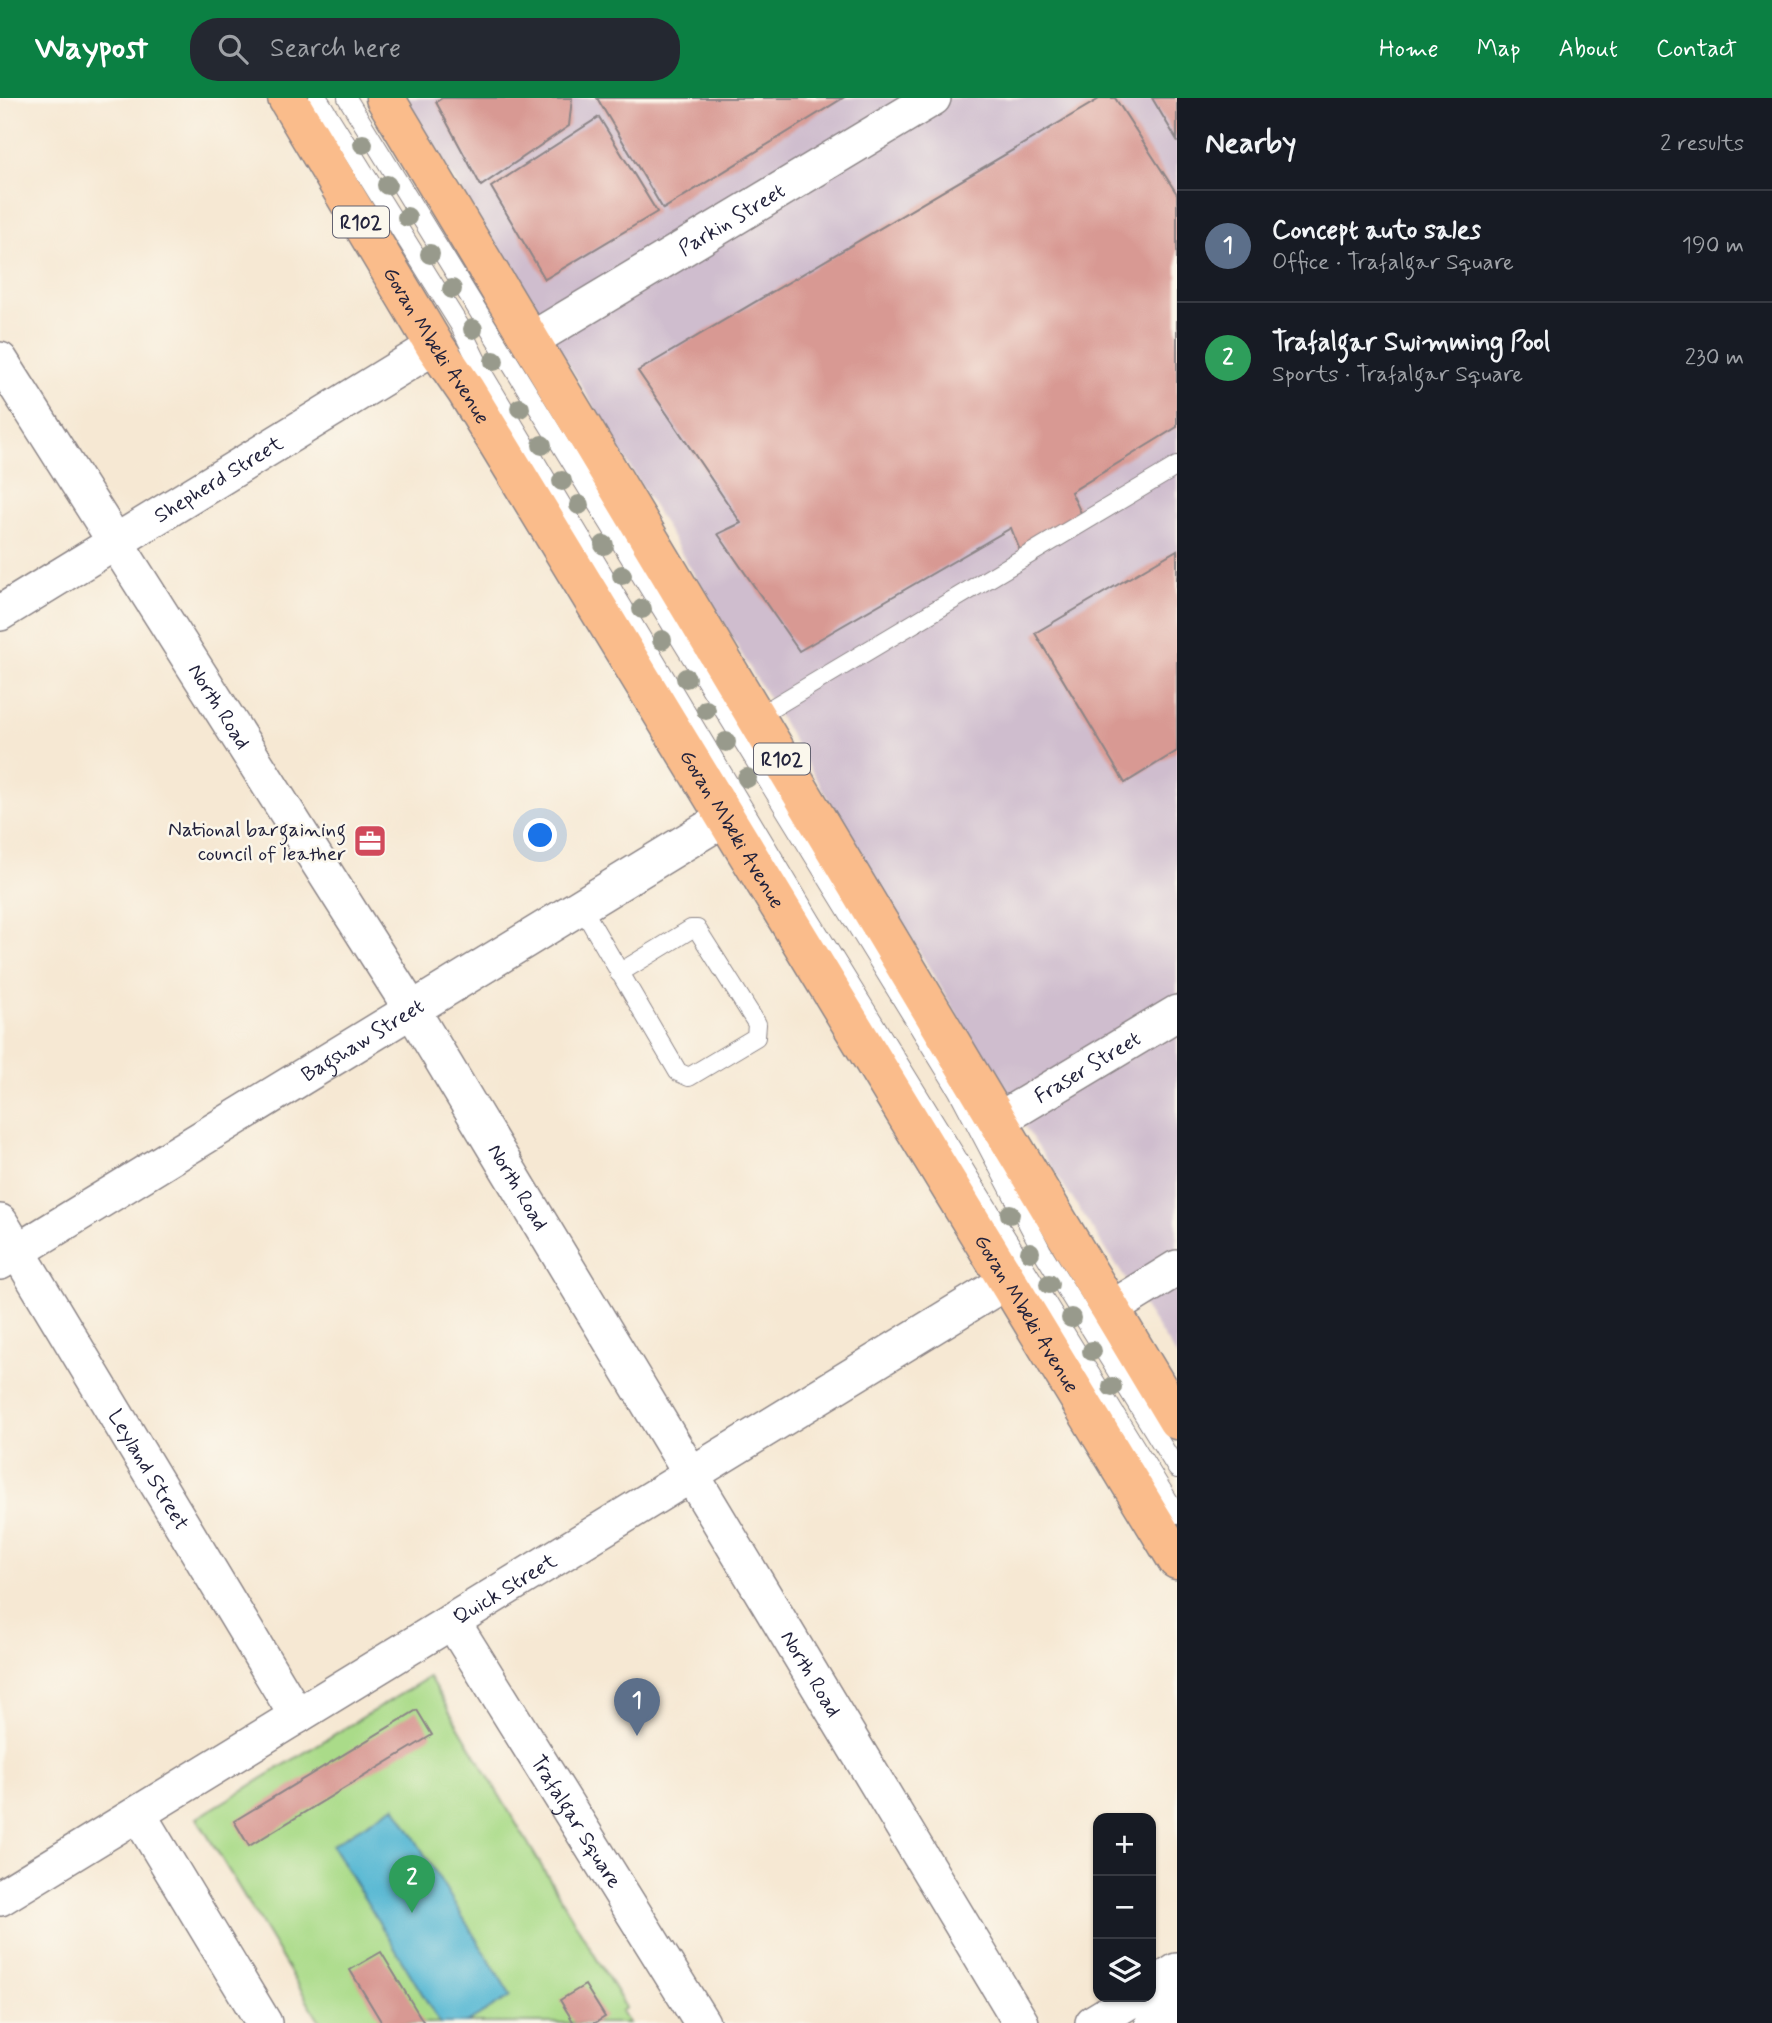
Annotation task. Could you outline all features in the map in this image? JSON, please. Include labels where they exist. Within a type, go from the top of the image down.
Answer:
[{"type":"main road","name":"Govan Mbeki Avenue","points":[[287,98],[435,346],[466,391],[1177,1560]]},
{"type":"main road","name":"R102","points":[[392,100],[531,340],[1177,1420]]},
{"type":"street","name":"Parkin Street","points":[[531,340],[933,98]]},
{"type":"street","name":"Shepherd Street","points":[[0,614],[435,346]]},
{"type":"street","name":"North Road","points":[[0,360],[113,544],[412,1010],[1021,2023]]},
{"type":"street","name":"Bagshaw Street","points":[[6,1245],[412,1010],[725,818]]},
{"type":"street","name":"Fraser Street","points":[[999,1120],[1174,1020]]},
{"type":"street","name":"Leyland Street","points":[[6,1245],[297,1716]]},
{"type":"street","points":[[1109,1310],[1177,1268]]},
{"type":"street","name":"Quick Street","points":[[0,1898],[1007,1281]]},
{"type":"street","name":"Trafalgar Square","points":[[452,1621],[702,2023]]},
{"type":"street","points":[[138,1814],[264,2023]]},
{"type":"street","points":[[1156,1985],[1177,1972]]},
{"type":"street","points":[[1093,2023],[1128,2002]]},
{"type":"street","points":[[1153,2023],[1177,2008]]},
{"type":"lane","points":[[318,98],[460,326],[484,375],[813,922],[1177,1514]]},
{"type":"lane","points":[[347,98],[958,1091],[1042,1251],[1177,1469]]},
{"type":"lane","points":[[757,718],[1177,467]]},
{"type":"lane","points":[[581,906],[619,973],[678,1072],[683,1076],[694,1075],[756,1037],[757,1024],[694,928],[619,973]]},
{"type":"shaded area","points":[[403,98],[1177,98],[1177,1357],[1017,1115],[550,333]]},
{"type":"green space","points":[[429,1677],[626,2008],[621,2011],[629,2023],[321,2023],[197,1818]]},
{"type":"water","points":[[395,1806],[511,1996],[467,2023],[440,2023],[332,1845]]},
{"type":"building","points":[[442,98],[572,98],[569,126],[481,186],[436,102]]},
{"type":"building","points":[[597,98],[843,98],[663,209]]},
{"type":"building","points":[[1101,98],[1115,98],[1177,194],[1177,427],[1071,492],[1082,515],[1021,553],[1011,528],[799,651],[718,534],[741,523],[638,371]]},
{"type":"building","points":[[1152,98],[1177,98],[1177,140]]},
{"type":"building","points":[[599,117],[657,212],[545,279],[491,187]]},
{"type":"building","points":[[1177,550],[1177,751],[1125,783],[1035,633]]},
{"type":"building","points":[[417,1710],[432,1735],[249,1846],[234,1821]]},
{"type":"building","points":[[381,1952],[424,2023],[382,2023],[350,1970]]},
{"type":"building","points":[[585,1985],[605,2017],[595,2023],[574,2023],[560,2000]]},
{"type":"place","name":"National bargaining council of leather","points":[[370,841]]},
{"type":"place","name":"Concept auto sales","points":[[637,1736]]},
{"type":"place","name":"Trafalgar Swimming Pool","points":[[412,1913]]}]
